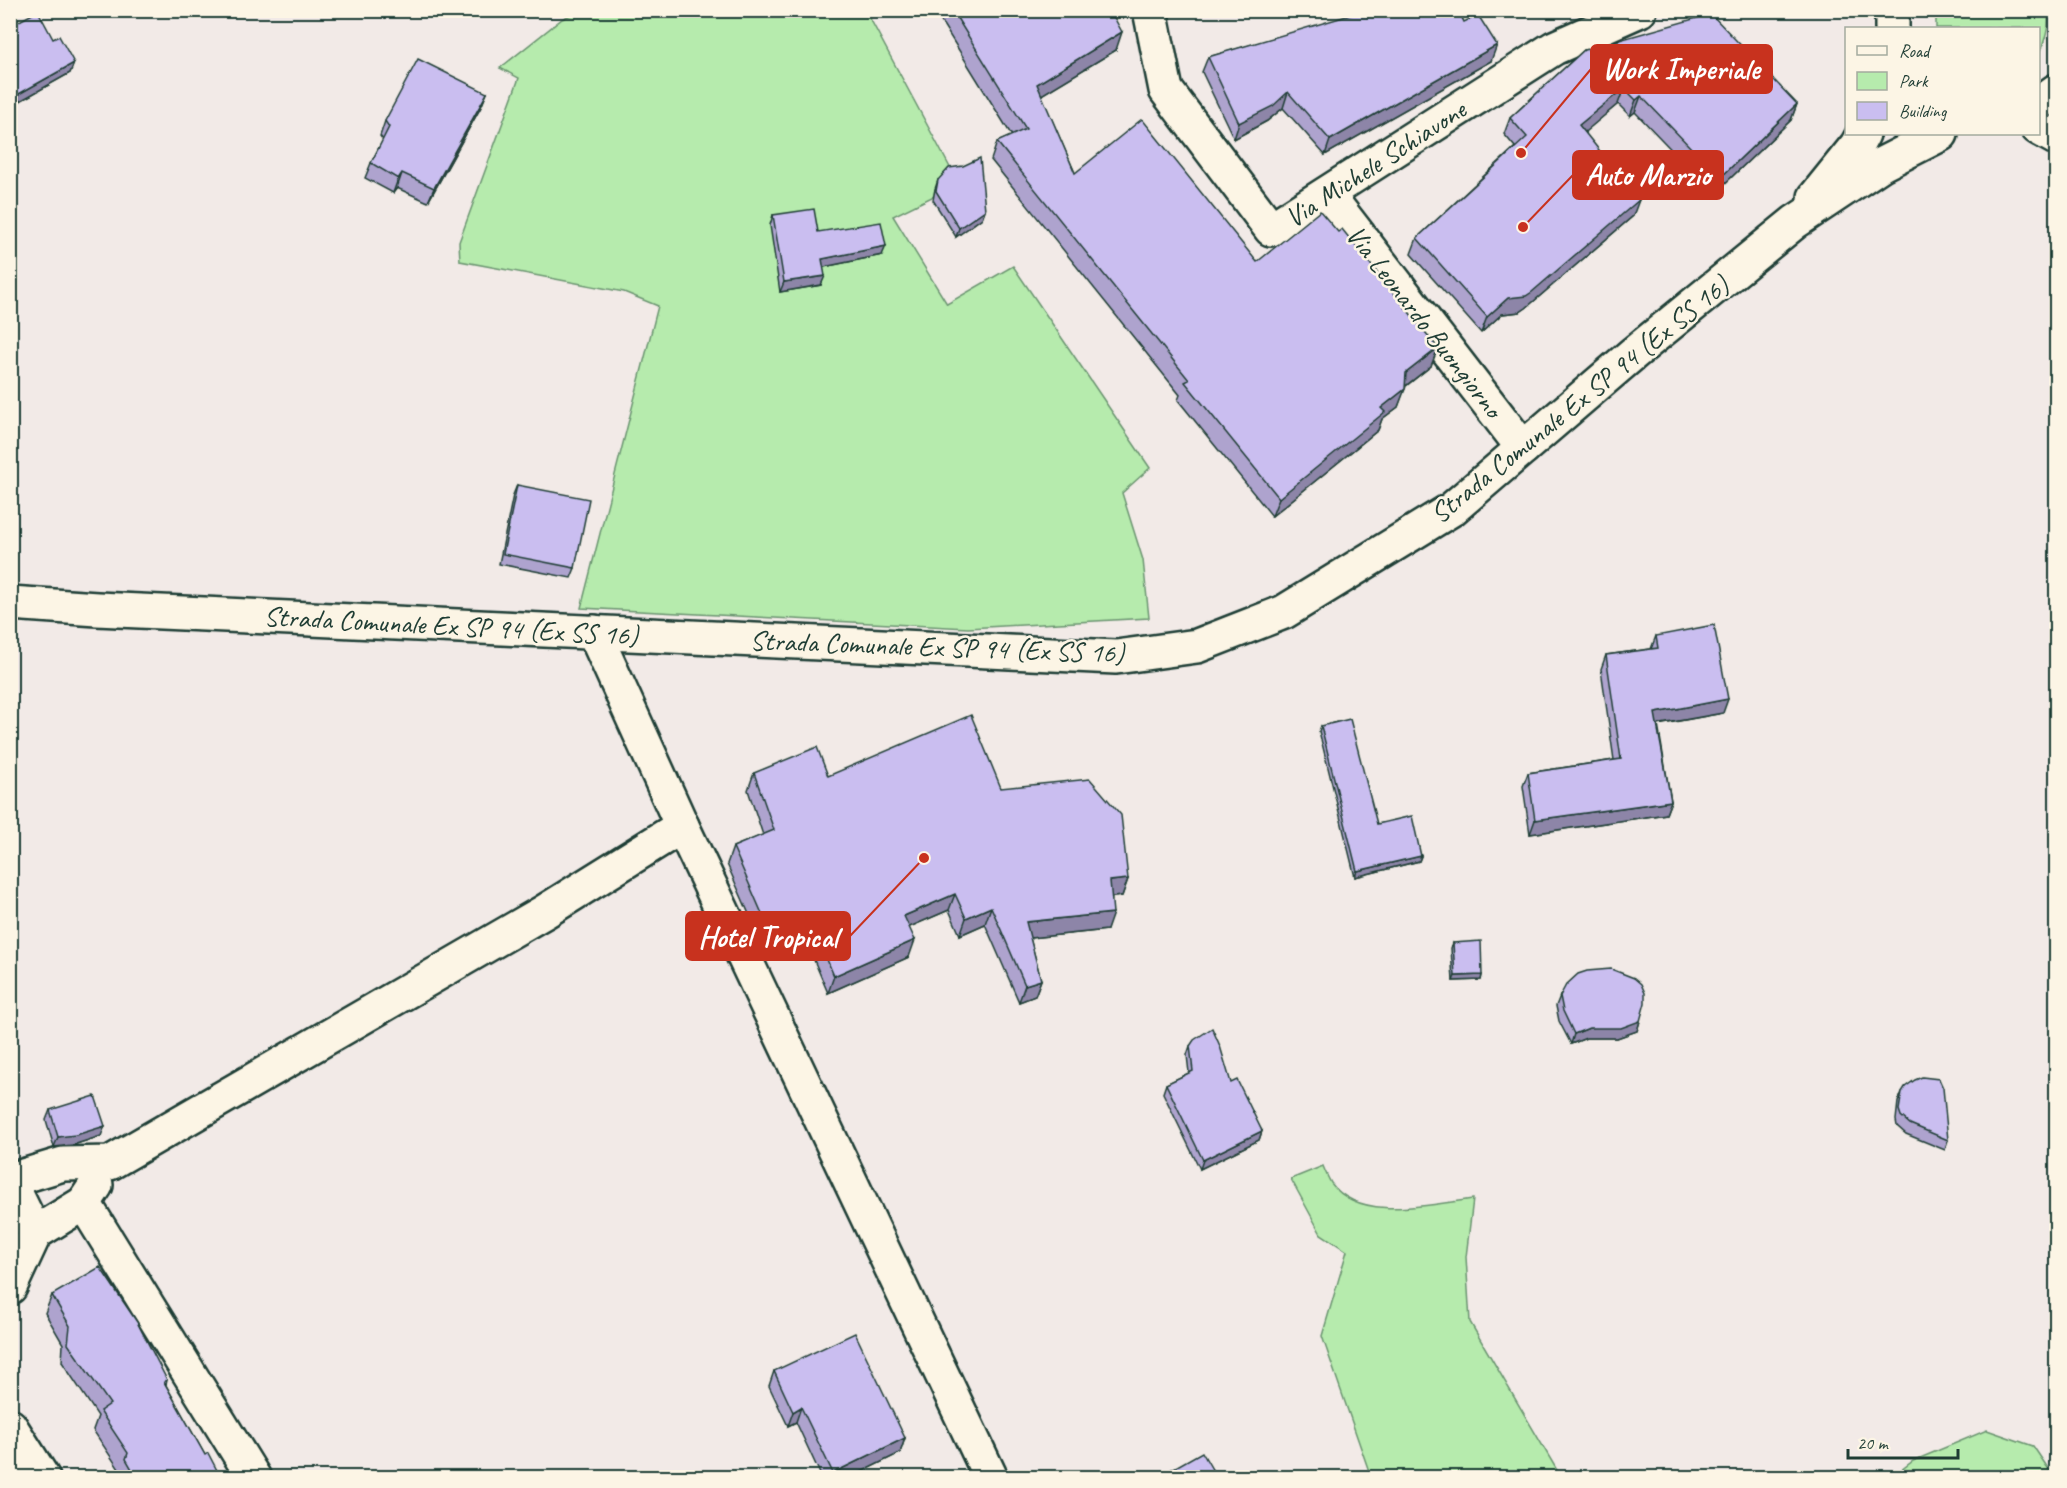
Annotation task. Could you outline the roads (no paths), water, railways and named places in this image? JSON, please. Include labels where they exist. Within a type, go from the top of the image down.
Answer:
[{"type":"street","name":"Via Michele Schiavone","points":[[1150,10],[1166,90],[1271,229],[1554,48],[1640,10]]},
{"type":"street","points":[[2040,103],[2056,91]]},
{"type":"street","points":[[2040,129],[2056,138]]},
{"type":"street","name":"Strada Comunale Ex SP 94 (Ex SS 16)","points":[[1795,222],[1857,145],[1862,135]]},
{"type":"street","name":"Strada Comunale Ex SP 94 (Ex SS 16)","points":[[10,603],[1116,657],[1197,646],[1284,612],[1452,509],[1634,353],[1795,222],[1882,164],[1939,135]]},
{"type":"street","name":"Via Leonardo Buongiorno","points":[[1327,194],[1523,448]]},
{"type":"street","points":[[594,632],[682,826],[991,1478]]},
{"type":"street","points":[[10,1287],[35,1233],[84,1203],[110,1163],[544,912],[682,826]]},
{"type":"street","points":[[35,1233],[10,1181],[63,1164],[110,1163]]},
{"type":"street","points":[[84,1203],[254,1478]]},
{"type":"street","points":[[10,1426],[43,1478]]},
{"type":"place","name":"Work Imperiale","points":[[1521,153]]},
{"type":"place","name":"Auto Marzio","points":[[1523,227]]},
{"type":"place","name":"Hotel Tropical","points":[[924,858]]}]
